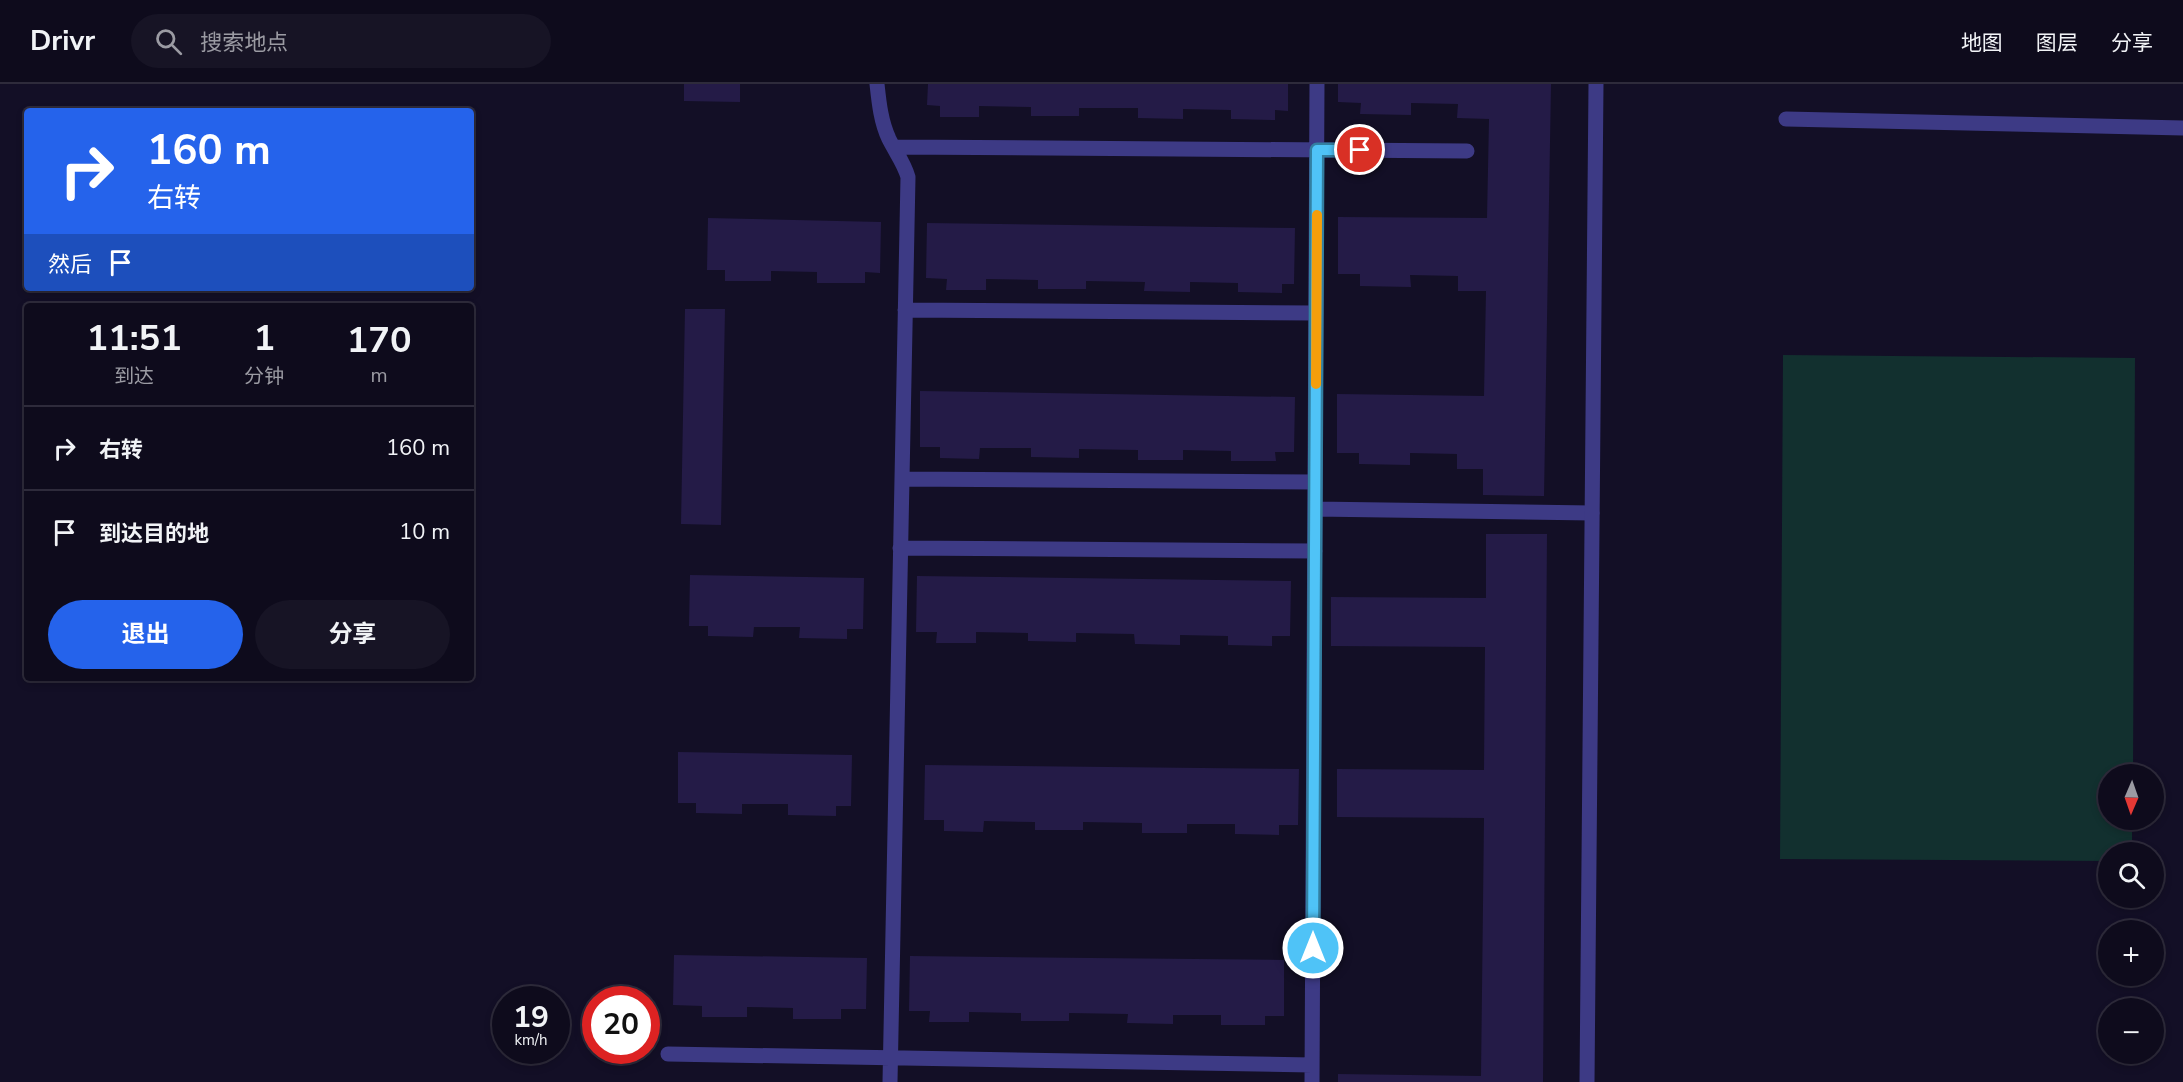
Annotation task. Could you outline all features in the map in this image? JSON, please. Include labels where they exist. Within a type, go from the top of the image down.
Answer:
[{"type":"street","points":[[877,84],[881,117],[894,147],[904,162],[908,177],[890,1082]]},
{"type":"street","points":[[1312,1082],[1317,84]]},
{"type":"street","points":[[1587,1082],[1596,84]]},
{"type":"street","points":[[1786,119],[2183,128]]},
{"type":"street","points":[[894,147],[1467,151]]},
{"type":"street","points":[[905,310],[1316,313]]},
{"type":"street","points":[[902,479],[1315,482]]},
{"type":"street","points":[[1315,509],[1592,513]]},
{"type":"street","points":[[900,548],[1315,551]]},
{"type":"street","points":[[668,1054],[1312,1065]]},
{"type":"green space","points":[[1783,355],[2135,358],[2133,764],[2098,764],[2098,830],[2132,830],[2132,842],[2098,842],[2098,861],[1780,859]]},
{"type":"building","points":[[684,84],[740,84],[740,102],[684,101]]},
{"type":"building","points":[[928,84],[1288,84],[1288,111],[1275,110],[1275,120],[1231,119],[1231,110],[1183,109],[1183,119],[1138,118],[1138,108],[1079,108],[1079,116],[1031,116],[1031,107],[979,106],[979,117],[940,117],[940,106],[927,105]]},
{"type":"building","points":[[1338,84],[1551,84],[1544,496],[1483,495],[1483,469],[1457,469],[1457,454],[1410,453],[1410,465],[1359,464],[1359,453],[1337,453],[1337,394],[1484,396],[1486,291],[1458,291],[1458,276],[1410,275],[1411,287],[1360,286],[1360,274],[1338,274],[1338,217],[1487,218],[1489,119],[1457,118],[1458,104],[1411,103],[1411,115],[1360,114],[1361,103],[1338,102]]},
{"type":"building","points":[[708,218],[881,222],[880,273],[865,272],[865,283],[817,283],[817,272],[771,271],[771,281],[725,281],[725,270],[707,270]]},
{"type":"building","points":[[927,223],[1295,228],[1294,284],[1282,284],[1282,293],[1238,292],[1238,283],[1190,282],[1190,292],[1144,291],[1145,282],[1086,281],[1086,289],[1038,289],[1038,280],[986,279],[986,290],[946,290],[947,279],[926,278]]},
{"type":"building","points":[[685,309],[725,309],[721,525],[681,524]]},
{"type":"building","points":[[920,391],[1295,397],[1294,452],[1275,452],[1276,461],[1231,461],[1231,451],[1183,450],[1183,460],[1138,460],[1138,450],[1079,449],[1079,458],[1031,457],[1031,448],[980,448],[979,459],[940,458],[940,447],[920,447]]},
{"type":"building","points":[[1486,534],[1547,534],[1543,1082],[1338,1082],[1338,1074],[1481,1076],[1484,818],[1337,817],[1337,769],[1484,770],[1485,647],[1331,646],[1331,597],[1486,598]]},
{"type":"building","points":[[690,575],[864,578],[863,629],[847,629],[847,639],[799,638],[800,627],[754,627],[753,637],[708,636],[708,626],[689,626]]},
{"type":"building","points":[[917,576],[1291,581],[1290,636],[1272,636],[1272,646],[1228,645],[1228,636],[1180,635],[1180,645],[1135,644],[1134,634],[1076,633],[1076,642],[1028,641],[1028,633],[976,632],[976,643],[936,643],[937,632],[916,632]]},
{"type":"building","points":[[678,752],[852,755],[851,806],[836,806],[836,816],[788,815],[788,804],[742,804],[742,814],[696,813],[696,803],[678,803]]},
{"type":"building","points":[[925,765],[1299,769],[1298,825],[1279,825],[1279,835],[1235,834],[1235,824],[1187,824],[1187,833],[1142,833],[1142,823],[1083,822],[1083,830],[1035,830],[1035,822],[984,821],[983,832],[944,831],[944,820],[924,820]]},
{"type":"building","points":[[674,955],[867,958],[866,1009],[841,1009],[841,1019],[793,1019],[793,1008],[747,1007],[747,1017],[702,1017],[702,1006],[673,1005]]},
{"type":"building","points":[[910,956],[1284,960],[1284,1016],[1265,1016],[1265,1025],[1221,1025],[1221,1015],[1173,1015],[1173,1024],[1127,1023],[1128,1014],[1069,1013],[1069,1021],[1021,1021],[1021,1013],[969,1012],[969,1022],[929,1022],[930,1011],[909,1011]]},
{"type":"slow traffic","points":[[1316,384],[1317,215]]},
{"type":"route","points":[[1313,948],[1317,150],[1360,150]]}]
